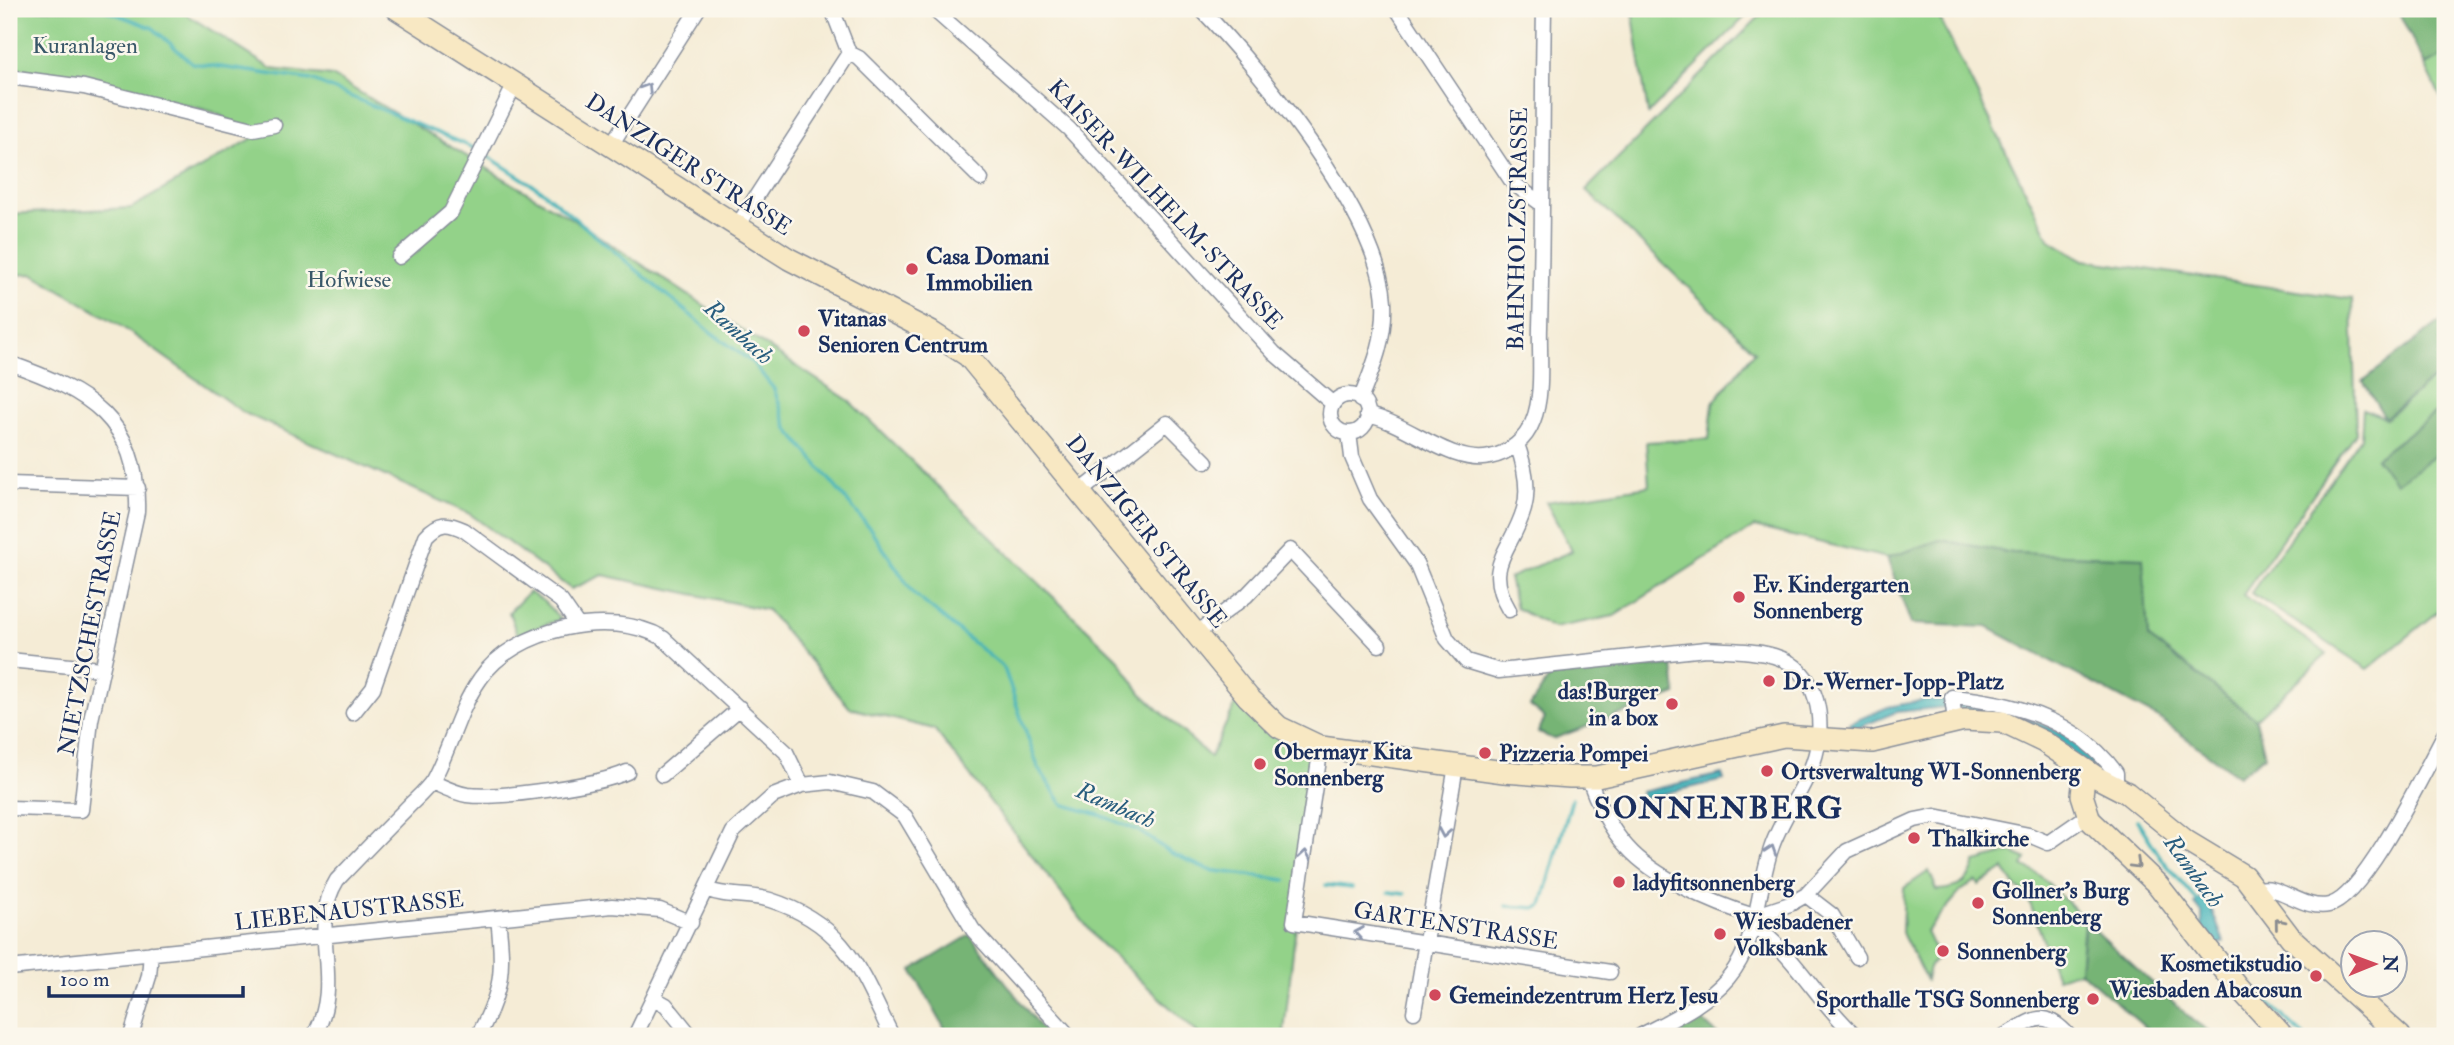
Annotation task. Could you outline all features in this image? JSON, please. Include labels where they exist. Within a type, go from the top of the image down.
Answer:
[{"type":"main road","name":"DANZIGER STRASSE","points":[[397,9],[821,278],[927,330],[962,351],[977,364],[1196,634],[1268,718],[1291,734],[1321,747],[1541,776],[1588,777],[1784,736],[1882,741],[1955,722],[1982,719],[2011,726],[2044,742],[2116,787],[2186,841],[2244,876],[2258,890]]},
{"type":"main road","points":[[2085,770],[2082,795],[2087,816],[2166,894],[2237,986],[2283,1036]]},
{"type":"main road","points":[[2258,890],[2271,914],[2291,938],[2400,1036]]},
{"type":"street","points":[[611,145],[698,9]]},
{"type":"street","points":[[832,9],[849,52],[859,58],[982,179]]},
{"type":"street","name":"KAISER-WILHELM-STRASSE","points":[[933,9],[1069,129],[1289,368],[1333,404]]},
{"type":"street","points":[[1201,9],[1250,62],[1296,122],[1339,190],[1376,262],[1384,302],[1383,332],[1375,364],[1360,400],[1367,415],[1362,427],[1349,433],[1332,423],[1330,414],[1333,404],[1343,396],[1360,400]]},
{"type":"street","points":[[1397,9],[1513,183],[1540,203]]},
{"type":"street","name":"BAHNHOLZSTRASSE","points":[[1517,444],[1533,421],[1537,403],[1544,9]]},
{"type":"street","points":[[737,226],[849,52]]},
{"type":"street","points":[[9,77],[84,87],[253,129],[274,125]]},
{"type":"street","points":[[399,257],[451,212],[515,84]]},
{"type":"street","name":"NIETZSCHESTRASSE","points":[[9,363],[54,379],[93,402],[122,437],[138,488],[137,512],[91,720],[81,810],[9,808]]},
{"type":"street","points":[[1367,415],[1390,421],[1463,457],[1491,457],[1517,444],[1523,460],[1526,496],[1524,509],[1499,562],[1497,577],[1499,590],[1509,610]]},
{"type":"street","points":[[1081,492],[1167,423],[1206,462]]},
{"type":"street","points":[[1349,433],[1352,457],[1370,499],[1416,563],[1447,639],[1466,660],[1499,671],[1706,649],[1772,655],[1789,662],[1809,682],[1816,699],[1819,737],[1813,763],[1772,847],[1742,957],[1720,987],[1693,1007],[1640,1036]]},
{"type":"street","points":[[9,484],[138,488]]},
{"type":"street","points":[[353,713],[373,688],[426,536],[443,524],[464,530],[561,601],[578,624]]},
{"type":"street","points":[[1196,634],[1246,596],[1290,550],[1379,645]]},
{"type":"street","points":[[314,1036],[323,1019],[329,996],[323,908],[337,880],[432,782],[450,734],[481,676],[503,656],[529,642],[578,624],[610,624],[648,629],[663,638],[786,752],[802,785]]},
{"type":"street","points":[[9,660],[102,669]]},
{"type":"street","points":[[1955,722],[1952,697],[2001,703],[2038,715],[2071,732],[2098,752],[2116,773],[2116,787]]},
{"type":"street","points":[[662,775],[740,708]]},
{"type":"street","points":[[2258,890],[2268,887],[2303,903],[2321,906],[2345,897],[2382,846],[2445,733]]},
{"type":"street","name":"GARTENSTRASSE","points":[[1321,747],[1294,922],[1610,972]]},
{"type":"street","points":[[1414,1012],[1456,766]]},
{"type":"street","points":[[432,782],[458,793],[481,795],[599,782],[627,772]]},
{"type":"street","points":[[1588,777],[1594,796],[1627,847],[1657,871],[1753,920],[1804,972],[1856,1036]]},
{"type":"street","points":[[635,1036],[733,832],[773,796],[802,785],[845,783],[873,792],[895,807],[920,837],[973,930],[1069,1036]]},
{"type":"street","points":[[1753,920],[1806,895],[1847,851],[1915,820],[1935,816],[2029,835],[2048,843],[2087,816]]},
{"type":"street","points":[[706,889],[727,896],[770,900],[799,911],[840,939],[892,1036]]},
{"type":"street","points":[[1806,895],[1832,915],[1857,957]]},
{"type":"street","name":"LIEBENAUSTRASSE","points":[[9,968],[612,906],[638,906],[691,923]]},
{"type":"street","points":[[478,1036],[500,988],[502,954],[498,918]]},
{"type":"street","points":[[131,1036],[149,975],[151,953]]},
{"type":"street","points":[[655,999],[666,1005],[691,1036]]},
{"type":"street","points":[[2004,1036],[2035,1020],[2046,1018],[2057,1023],[2069,1036]]},
{"type":"green space","name":"Hofwiese","points":[[9,9],[178,9],[272,69],[332,76],[577,222],[848,400],[1118,659],[1141,693],[1210,757],[1237,701],[1315,756],[1284,1032],[1291,1036],[1201,1036],[1099,942],[934,729],[850,708],[767,610],[603,575],[571,589],[470,514],[244,413],[118,324],[33,274],[9,275],[9,214],[131,208],[258,135],[213,112],[109,85],[9,67]]},
{"type":"green space","points":[[1632,9],[1753,9],[1648,114]]},
{"type":"green space","points":[[1767,9],[1935,9],[2050,240],[2084,260],[2352,299],[2356,433],[2243,595],[2327,654],[2256,719],[2148,637],[2142,558],[2013,553],[1940,540],[1887,558],[1754,527],[1614,616],[1553,628],[1516,608],[1509,578],[1572,551],[1546,502],[1649,486],[1646,442],[1709,439],[1713,403],[1755,351],[1586,190]]},
{"type":"green space","points":[[2397,9],[2445,9],[2445,55],[2425,65]]},
{"type":"green space","points":[[2445,55],[2445,106],[2425,65]]},
{"type":"green space","points":[[2445,318],[2445,369],[2385,418],[2363,381]]},
{"type":"green space","points":[[2445,369],[2445,406],[2376,458],[2396,482],[2445,448],[2445,606],[2368,669],[2251,593],[2361,438],[2363,409],[2386,418]]},
{"type":"green space","points":[[2445,406],[2445,448],[2396,483],[2376,458]]},
{"type":"green space","points":[[1940,540],[2013,553],[2143,558],[2148,637],[2256,719],[2265,755],[2238,776],[2160,719],[1987,627],[1911,624],[1887,558]]},
{"type":"green space","points":[[529,592],[543,601],[561,619],[517,635],[509,612]]},
{"type":"green space","points":[[1673,666],[1676,694],[1553,739],[1538,732],[1545,718],[1530,706],[1550,676],[1626,667]]},
{"type":"green space","points":[[2012,852],[2027,859],[2023,866],[2041,876],[2084,919],[2080,971],[2057,978],[2027,895],[2015,886],[2004,869],[1979,885],[1976,881],[1961,891],[1926,932],[1938,957],[1929,967],[1926,980],[1902,932],[1904,888],[1929,871],[1937,890],[1957,886],[1970,875],[1975,862]]},
{"type":"green space","points":[[2085,921],[2194,1021],[2216,1036],[2155,1036],[2080,971]]},
{"type":"green space","points":[[970,935],[1039,1026],[1050,1036],[949,1036],[912,970]]},
{"type":"green space","points":[[1695,1015],[1719,1036],[1658,1036]]},
{"type":"water","points":[[1959,699],[1995,706],[2067,734],[2105,766],[2099,771],[1995,714],[1958,708]]},
{"type":"water","points":[[1924,700],[1944,700],[1946,707],[1896,712],[1853,730],[1850,723],[1888,707]]},
{"type":"water","points":[[1722,774],[1724,780],[1643,798],[1641,792]]},
{"type":"water","points":[[2203,897],[2209,903],[2224,942],[2214,946],[2202,930],[2202,913],[2195,904]]},
{"type":"waterway","name":"Rambach","points":[[91,9],[103,9],[153,28],[192,63],[311,80],[476,149]]},
{"type":"waterway","name":"Rambach","points":[[483,153],[542,191],[712,333],[752,362],[774,389],[788,429],[871,530],[914,594],[1004,668],[1038,767],[1062,804],[1103,816],[1139,831],[1171,853],[1209,870],[1286,880]]},
{"type":"waterway","name":"Rambach","points":[[1506,906],[1537,908],[1542,905],[1572,799]]},
{"type":"waterway","name":"Rambach","points":[[2137,820],[2161,858],[2201,905]]},
{"type":"waterway","name":"Rambach","points":[[1326,885],[1352,888]]},
{"type":"waterway","name":"Rambach","points":[[1389,892],[1405,894]]},
{"type":"waterway","name":"Rambach","points":[[2259,995],[2304,1036]]},
{"type":"place","name":"Casa Domani Immobilien","points":[[912,269]]},
{"type":"place","name":"Vitanas Senioren Centrum","points":[[804,331]]},
{"type":"place","name":"Ev. Kindergarten Sonnenberg","points":[[1739,597]]},
{"type":"place","name":"Dr.-Werner-Jopp-Platz","points":[[1769,681]]},
{"type":"place","name":"das!Burger in a box","points":[[1672,704]]},
{"type":"place","name":"Pizzeria Pompei","points":[[1485,753]]},
{"type":"place","name":"Obermayr Kita Sonnenberg","points":[[1260,764]]},
{"type":"place","name":"Ortsverwaltung WI-Sonnenberg","points":[[1767,771]]},
{"type":"place","name":"Thalkirche","points":[[1914,838]]},
{"type":"place","name":"ladyfitsonnenberg","points":[[1619,882]]},
{"type":"place","name":"Gollner's Burg Sonnenberg","points":[[1978,903]]},
{"type":"place","name":"Wiesbadener Volksbank","points":[[1720,934]]},
{"type":"place","name":"Sonnenberg","points":[[1943,951]]},
{"type":"place","name":"Kosmetikstudio Wiesbaden Abacosun","points":[[2316,976]]},
{"type":"place","name":"Gemeindezentrum Herz Jesu","points":[[1435,995]]},
{"type":"place","name":"Sporthalle TSG Sonnenberg","points":[[2093,999]]},
{"type":"district","name":"SONNENBERG","points":[[1719,808]]},
{"type":"park label","name":"Kuranlagen","points":[[85,45]]}]
